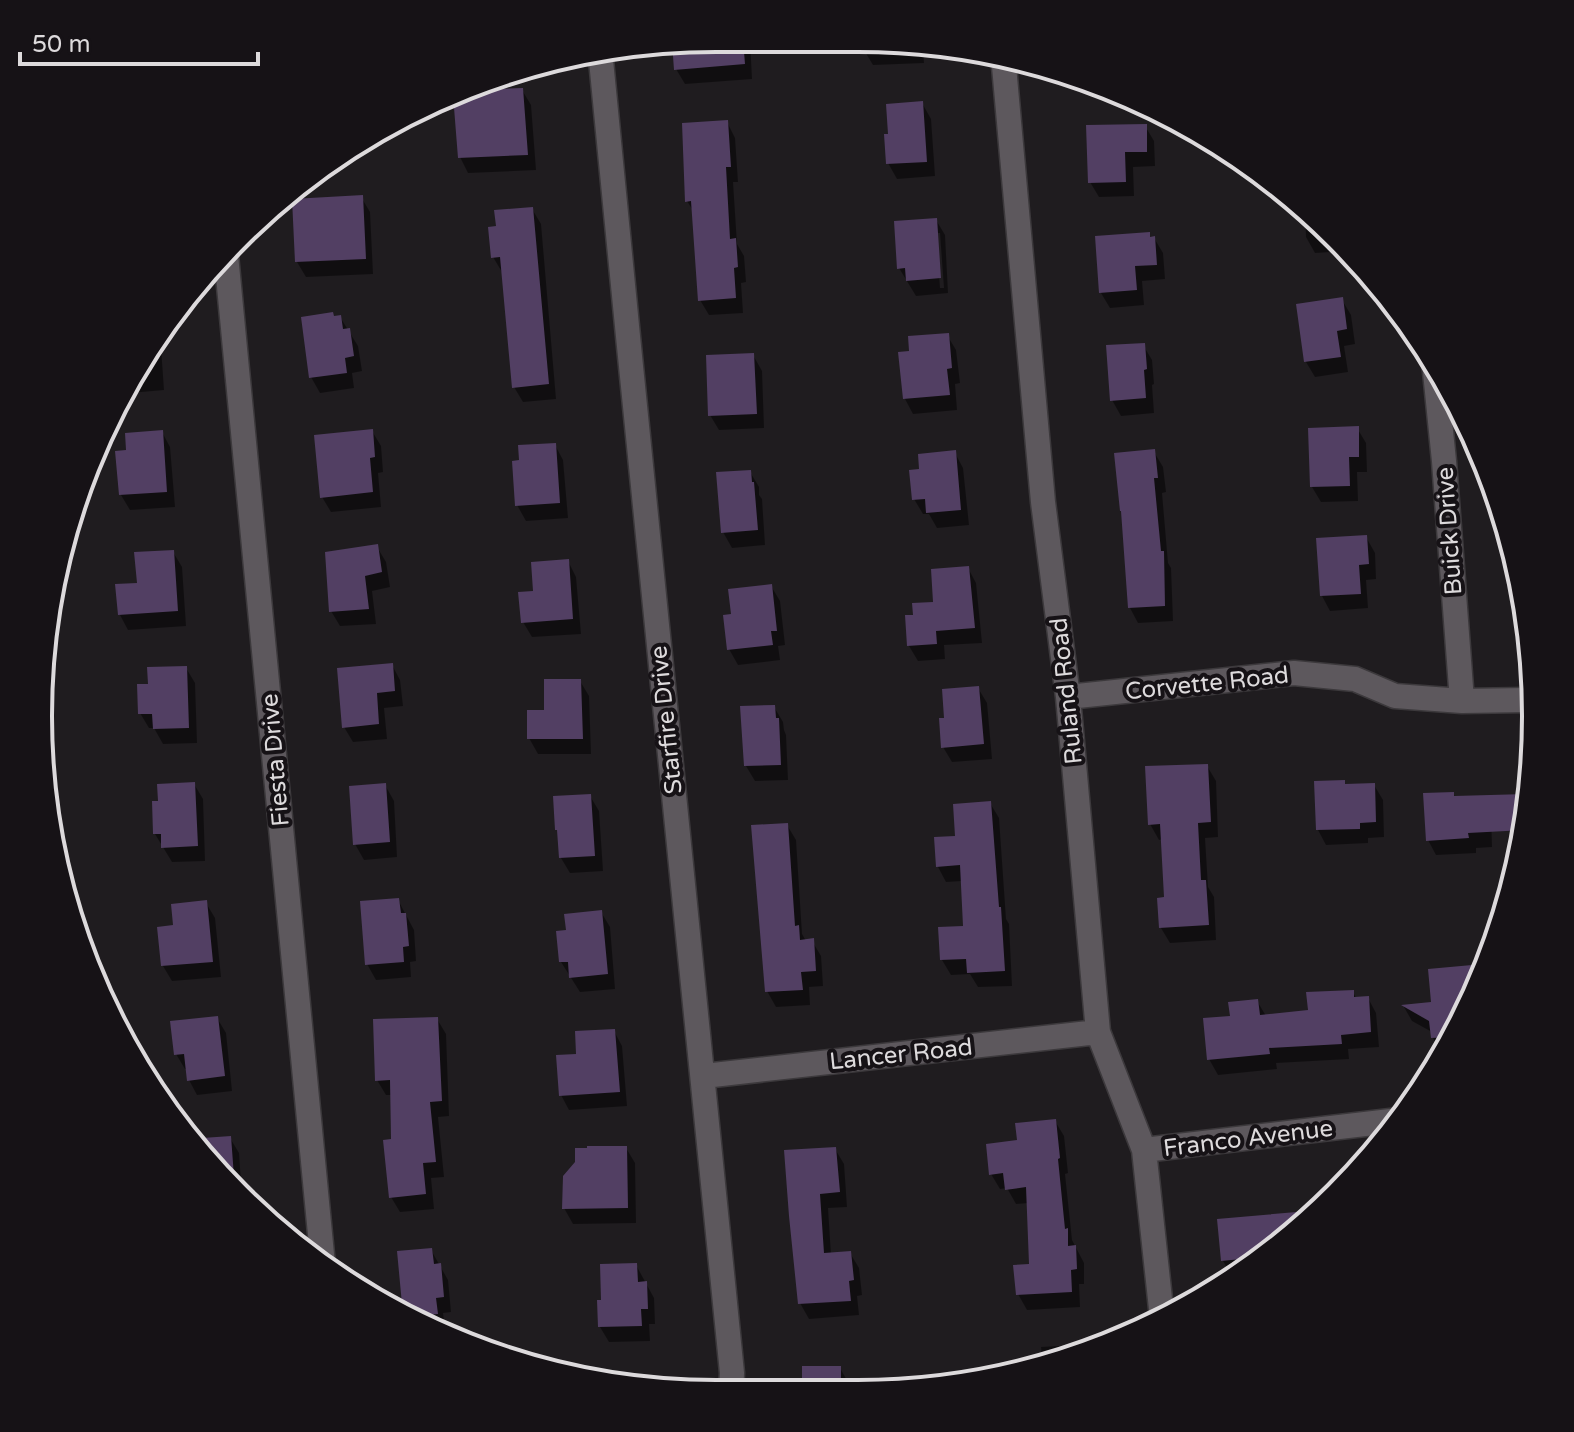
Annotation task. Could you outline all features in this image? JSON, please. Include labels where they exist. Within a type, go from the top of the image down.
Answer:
[{"type":"street","name":"Starfire Drive","points":[[601,63],[638,450],[704,1076],[732,1380]]},
{"type":"street","name":"Ruland Road","points":[[1004,69],[1043,502],[1068,697],[1098,1032],[1144,1150],[1161,1307]]},
{"type":"street","name":"Fiesta Drive","points":[[227,267],[322,1250]]},
{"type":"street","name":"Buick Drive","points":[[1437,391],[1462,701]]},
{"type":"street","name":"Corvette Road","points":[[1068,697],[1294,673],[1355,679],[1395,696],[1462,701],[1522,700]]},
{"type":"street","name":"Lancer Road","points":[[704,1076],[1098,1032]]},
{"type":"street","name":"Franco Avenue","points":[[1144,1150],[1383,1122]]},
{"type":"building","points":[[744,52],[745,64],[674,70],[673,53]]},
{"type":"building","points":[[523,88],[528,155],[458,158],[454,106],[498,89]]},
{"type":"building","points":[[923,101],[927,162],[886,164],[886,104]]},
{"type":"building","points":[[728,120],[731,167],[726,167],[730,239],[736,238],[736,298],[698,301],[691,201],[685,202],[682,123]]},
{"type":"building","points":[[1147,124],[1147,152],[1125,152],[1126,182],[1088,183],[1086,125]]},
{"type":"building","points":[[363,195],[366,259],[295,262],[292,205],[300,199]]},
{"type":"building","points":[[533,207],[549,384],[512,388],[500,257],[491,258],[488,227],[496,226],[494,210]]},
{"type":"building","points":[[937,218],[941,278],[906,281],[905,268],[897,269],[894,221]]},
{"type":"building","points":[[1150,232],[1150,237],[1155,236],[1157,265],[1135,266],[1137,290],[1099,293],[1095,236]]},
{"type":"building","points":[[1343,297],[1347,329],[1337,331],[1341,357],[1304,362],[1296,304]]},
{"type":"building","points":[[333,312],[334,316],[341,315],[343,329],[350,328],[354,356],[345,358],[347,373],[309,378],[301,317]]},
{"type":"building","points":[[949,333],[952,368],[947,369],[950,395],[903,399],[898,352],[909,351],[908,336]]},
{"type":"building","points":[[1145,343],[1146,398],[1110,401],[1106,345]]},
{"type":"building","points":[[754,353],[757,414],[708,416],[706,355]]},
{"type":"building","points":[[1359,426],[1359,457],[1349,457],[1350,486],[1310,487],[1308,428]]},
{"type":"building","points":[[373,429],[375,457],[370,458],[373,492],[320,498],[314,435]]},
{"type":"building","points":[[163,430],[167,492],[119,495],[115,451],[126,450],[125,433]]},
{"type":"building","points":[[556,443],[560,503],[515,506],[512,461],[519,460],[518,445]]},
{"type":"building","points":[[1155,449],[1158,478],[1154,478],[1161,551],[1164,551],[1165,606],[1128,608],[1114,453]]},
{"type":"building","points":[[956,450],[961,510],[926,513],[925,499],[912,500],[909,470],[919,469],[918,454]]},
{"type":"building","points":[[751,470],[758,530],[721,533],[716,472]]},
{"type":"building","points":[[1367,535],[1369,564],[1359,565],[1361,594],[1320,596],[1316,538]]},
{"type":"building","points":[[378,544],[382,572],[365,576],[369,609],[329,612],[325,552]]},
{"type":"building","points":[[174,550],[178,611],[118,615],[115,584],[137,583],[134,552]]},
{"type":"building","points":[[569,559],[573,619],[521,623],[518,592],[533,591],[531,562]]},
{"type":"building","points":[[969,566],[975,628],[936,631],[937,644],[907,646],[905,615],[913,615],[912,603],[933,602],[931,569]]},
{"type":"building","points":[[772,584],[777,631],[771,631],[773,645],[727,650],[723,615],[731,614],[728,589]]},
{"type":"building","points":[[393,663],[395,691],[377,693],[379,724],[342,728],[337,668]]},
{"type":"building","points":[[187,666],[189,728],[153,729],[152,714],[138,714],[137,684],[148,684],[147,667]]},
{"type":"building","points":[[544,679],[581,679],[583,739],[527,739],[527,710],[544,710]]},
{"type":"building","points":[[979,686],[984,744],[941,748],[939,718],[944,718],[942,689]]},
{"type":"building","points":[[775,705],[776,718],[779,718],[781,765],[744,766],[740,706]]},
{"type":"building","points":[[1208,764],[1211,822],[1198,823],[1201,880],[1206,880],[1209,925],[1159,928],[1157,898],[1164,897],[1160,824],[1148,825],[1145,766]]},
{"type":"building","points":[[1345,780],[1345,784],[1375,783],[1376,822],[1360,823],[1360,829],[1316,830],[1314,781]]},
{"type":"building","points":[[195,782],[198,846],[161,848],[161,834],[153,834],[152,801],[158,801],[157,784]]},
{"type":"building","points":[[386,783],[390,842],[353,845],[349,786]]},
{"type":"building","points":[[1454,792],[1454,796],[1517,794],[1511,831],[1468,833],[1469,838],[1426,841],[1423,793]]},
{"type":"building","points":[[591,794],[595,856],[559,858],[553,796]]},
{"type":"building","points":[[991,801],[1005,971],[967,973],[966,959],[940,960],[938,927],[963,926],[960,865],[936,867],[934,837],[955,836],[953,804]]},
{"type":"building","points":[[788,823],[795,926],[799,925],[800,940],[814,938],[816,971],[801,972],[803,990],[765,992],[751,825]]},
{"type":"building","points":[[399,898],[401,913],[406,913],[409,946],[403,947],[404,962],[365,965],[360,901]]},
{"type":"building","points":[[207,900],[213,962],[161,966],[157,927],[173,925],[171,904]]},
{"type":"building","points":[[602,910],[608,974],[569,978],[568,962],[559,962],[556,931],[566,930],[564,914]]},
{"type":"building","points":[[1472,965],[1439,1038],[1431,1038],[1429,1021],[1401,1005],[1431,1002],[1428,969]]},
{"type":"building","points":[[1354,990],[1354,997],[1369,996],[1371,1032],[1341,1035],[1342,1044],[1269,1048],[1270,1054],[1207,1060],[1203,1018],[1230,1016],[1228,1002],[1258,999],[1260,1015],[1308,1010],[1306,992]]},
{"type":"building","points":[[218,1016],[225,1076],[187,1081],[184,1054],[174,1055],[170,1021]]},
{"type":"building","points":[[438,1017],[442,1101],[430,1102],[436,1162],[423,1163],[426,1194],[389,1198],[383,1140],[391,1139],[390,1080],[375,1081],[373,1019]]},
{"type":"building","points":[[615,1029],[620,1092],[559,1096],[556,1055],[576,1054],[575,1031]]},
{"type":"building","points":[[1056,1119],[1065,1229],[1068,1228],[1068,1246],[1076,1245],[1077,1269],[1071,1270],[1072,1292],[1016,1295],[1013,1265],[1029,1264],[1026,1187],[1005,1190],[1003,1173],[989,1175],[986,1144],[1017,1140],[1015,1123]]},
{"type":"building","points":[[231,1136],[234,1172],[217,1154],[204,1138]]},
{"type":"building","points":[[627,1146],[628,1208],[562,1209],[563,1176],[575,1162],[575,1148]]},
{"type":"building","points":[[836,1147],[840,1192],[820,1194],[824,1253],[851,1251],[854,1280],[849,1281],[851,1301],[798,1304],[784,1150]]},
{"type":"building","points":[[1300,1212],[1239,1259],[1221,1261],[1217,1219]]},
{"type":"building","points":[[432,1248],[434,1264],[441,1263],[444,1297],[436,1298],[438,1314],[429,1315],[402,1301],[397,1251]]},
{"type":"building","points":[[637,1263],[638,1282],[647,1281],[648,1309],[641,1309],[642,1326],[598,1327],[600,1264]]},
{"type":"building","points":[[802,1366],[841,1366],[841,1380],[802,1380]]}]
